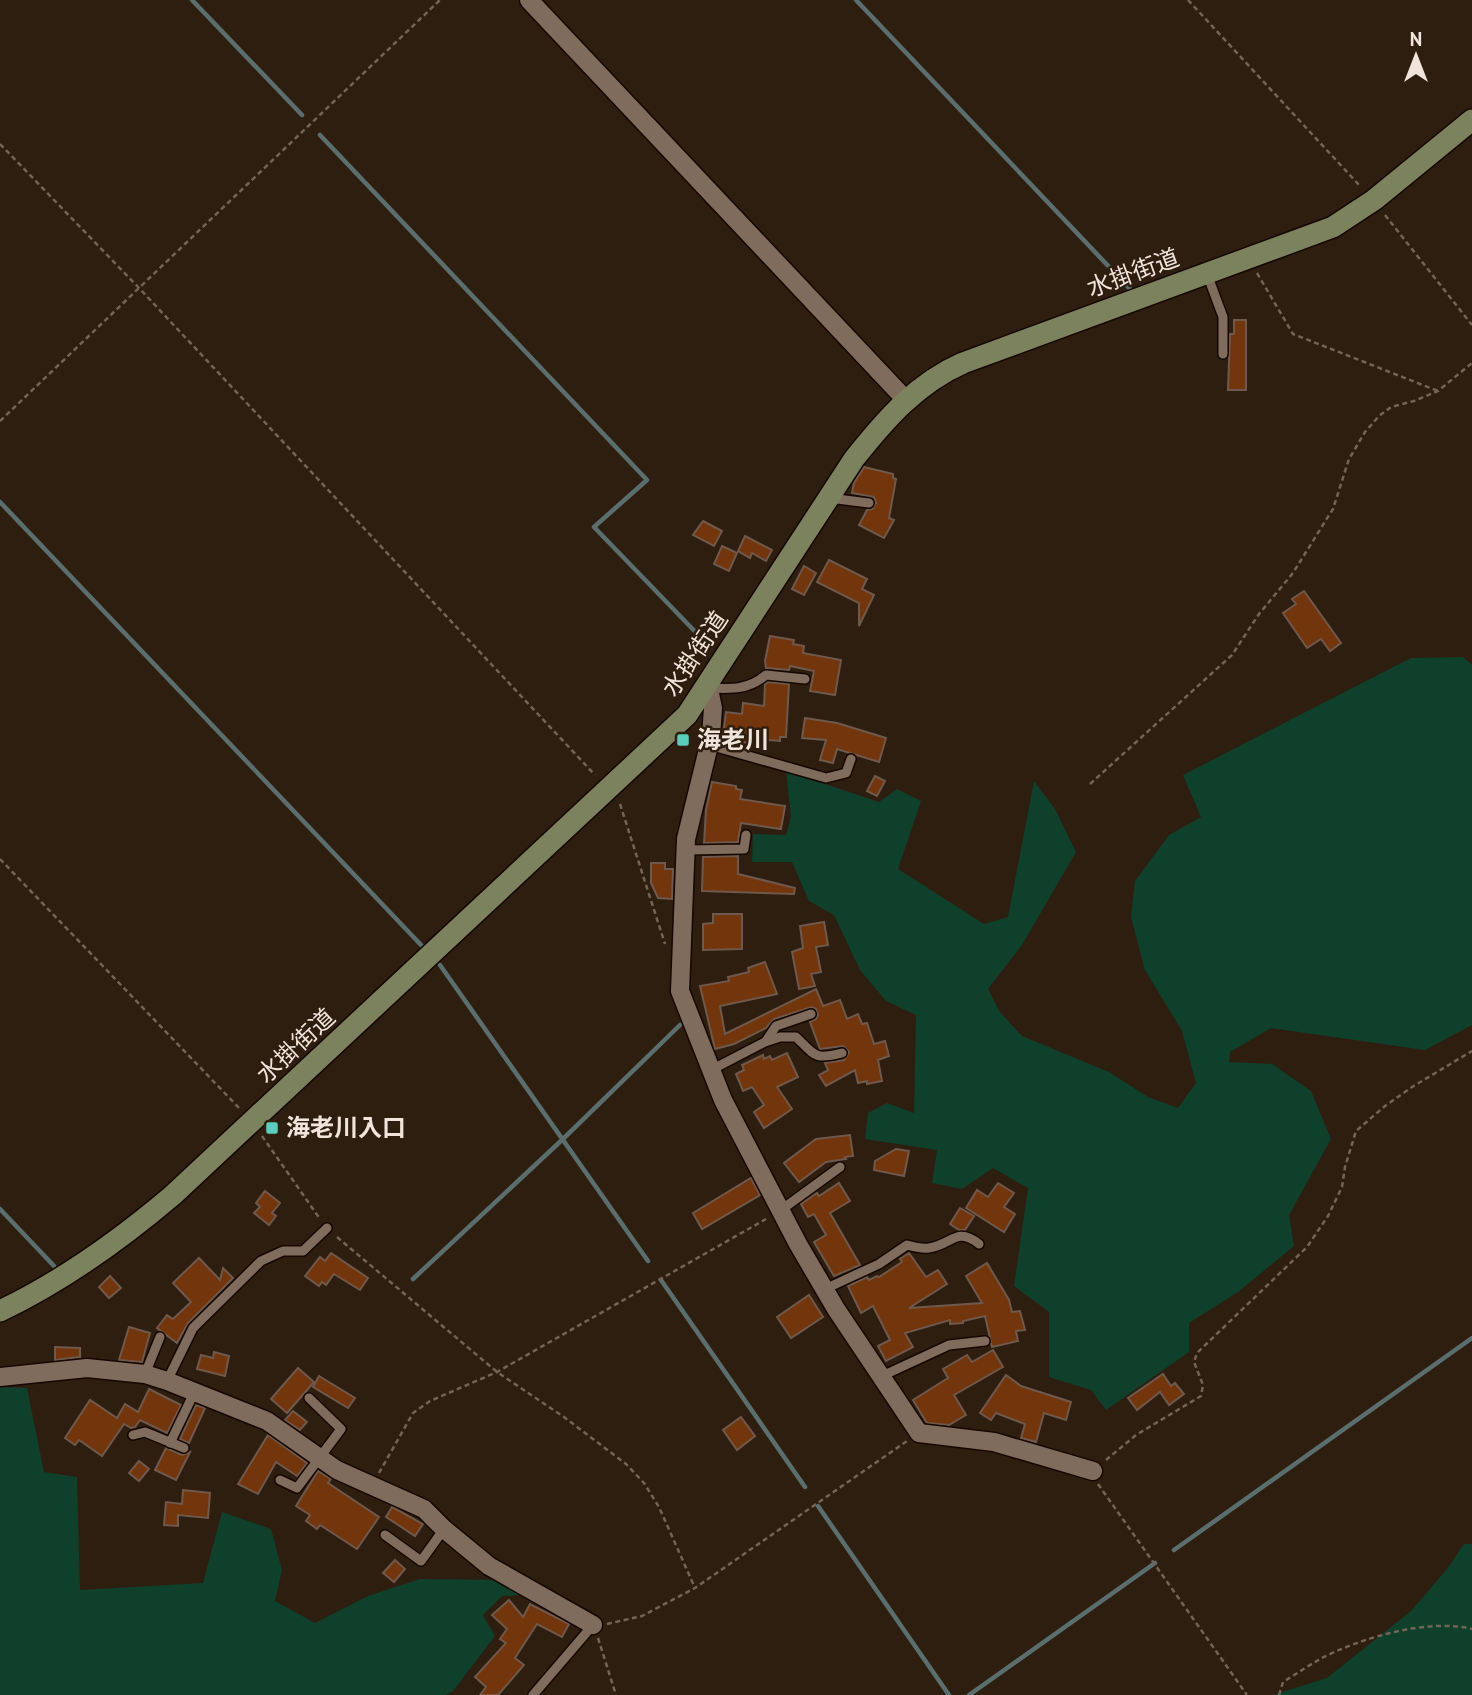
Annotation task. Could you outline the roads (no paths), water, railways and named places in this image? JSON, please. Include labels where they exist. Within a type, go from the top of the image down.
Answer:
[{"type":"main road","name":"水掛街道","points":[[0,1311],[69,1273],[146,1219],[253,1123],[687,715],[828,498],[873,435],[906,400],[941,372],[963,363],[1334,227],[1374,200],[1472,120]]},
{"type":"street","points":[[529,0],[906,400]]},
{"type":"street","points":[[708,686],[713,708],[709,745],[686,839],[680,991],[723,1100],[836,1309],[919,1433],[994,1442],[1093,1471]]},
{"type":"street","points":[[0,1377],[87,1368],[145,1374],[267,1421],[337,1470],[424,1509],[444,1530],[489,1566],[593,1625]]},
{"type":"lane","points":[[1207,274],[1223,317],[1223,354]]},
{"type":"lane","points":[[828,498],[869,503]]},
{"type":"lane","points":[[708,686],[741,689],[755,685],[766,676],[805,678]]},
{"type":"lane","points":[[709,745],[826,778],[846,773],[851,759]]},
{"type":"lane","points":[[686,850],[744,849],[746,835]]},
{"type":"lane","points":[[765,1042],[776,1027],[811,1014]]},
{"type":"lane","points":[[711,1070],[780,1037],[796,1037],[816,1056],[823,1058],[842,1053]]},
{"type":"lane","points":[[781,1210],[840,1167]]},
{"type":"lane","points":[[167,1381],[193,1328],[261,1261],[283,1251],[303,1251],[327,1228]]},
{"type":"lane","points":[[825,1289],[879,1264],[907,1245],[926,1249],[941,1245],[955,1236],[969,1236],[979,1244]]},
{"type":"lane","points":[[145,1374],[159,1337]]},
{"type":"lane","points":[[882,1376],[949,1345],[985,1341]]},
{"type":"lane","points":[[170,1443],[194,1393]]},
{"type":"lane","points":[[280,1480],[297,1488],[341,1429],[309,1398]]},
{"type":"lane","points":[[133,1435],[145,1432],[184,1448]]},
{"type":"lane","points":[[385,1535],[421,1561],[444,1530]]},
{"type":"lane","points":[[533,1695],[593,1625]]},
{"type":"waterway","points":[[192,0],[302,115]]},
{"type":"waterway","points":[[856,0],[1131,290]]},
{"type":"waterway","points":[[320,135],[647,480],[594,527],[709,646]]},
{"type":"waterway","points":[[0,502],[422,946]]},
{"type":"waterway","points":[[440,965],[648,1261]]},
{"type":"waterway","points":[[413,1279],[680,1025]]},
{"type":"waterway","points":[[0,1209],[54,1266]]},
{"type":"waterway","points":[[661,1280],[805,1487]]},
{"type":"waterway","points":[[1174,1550],[1472,1338]]},
{"type":"waterway","points":[[818,1506],[949,1695]]},
{"type":"waterway","points":[[969,1695],[1155,1563]]},
{"type":"place","name":"海老川","points":[[683,740]]},
{"type":"place","name":"海老川入口","points":[[272,1128]]}]
